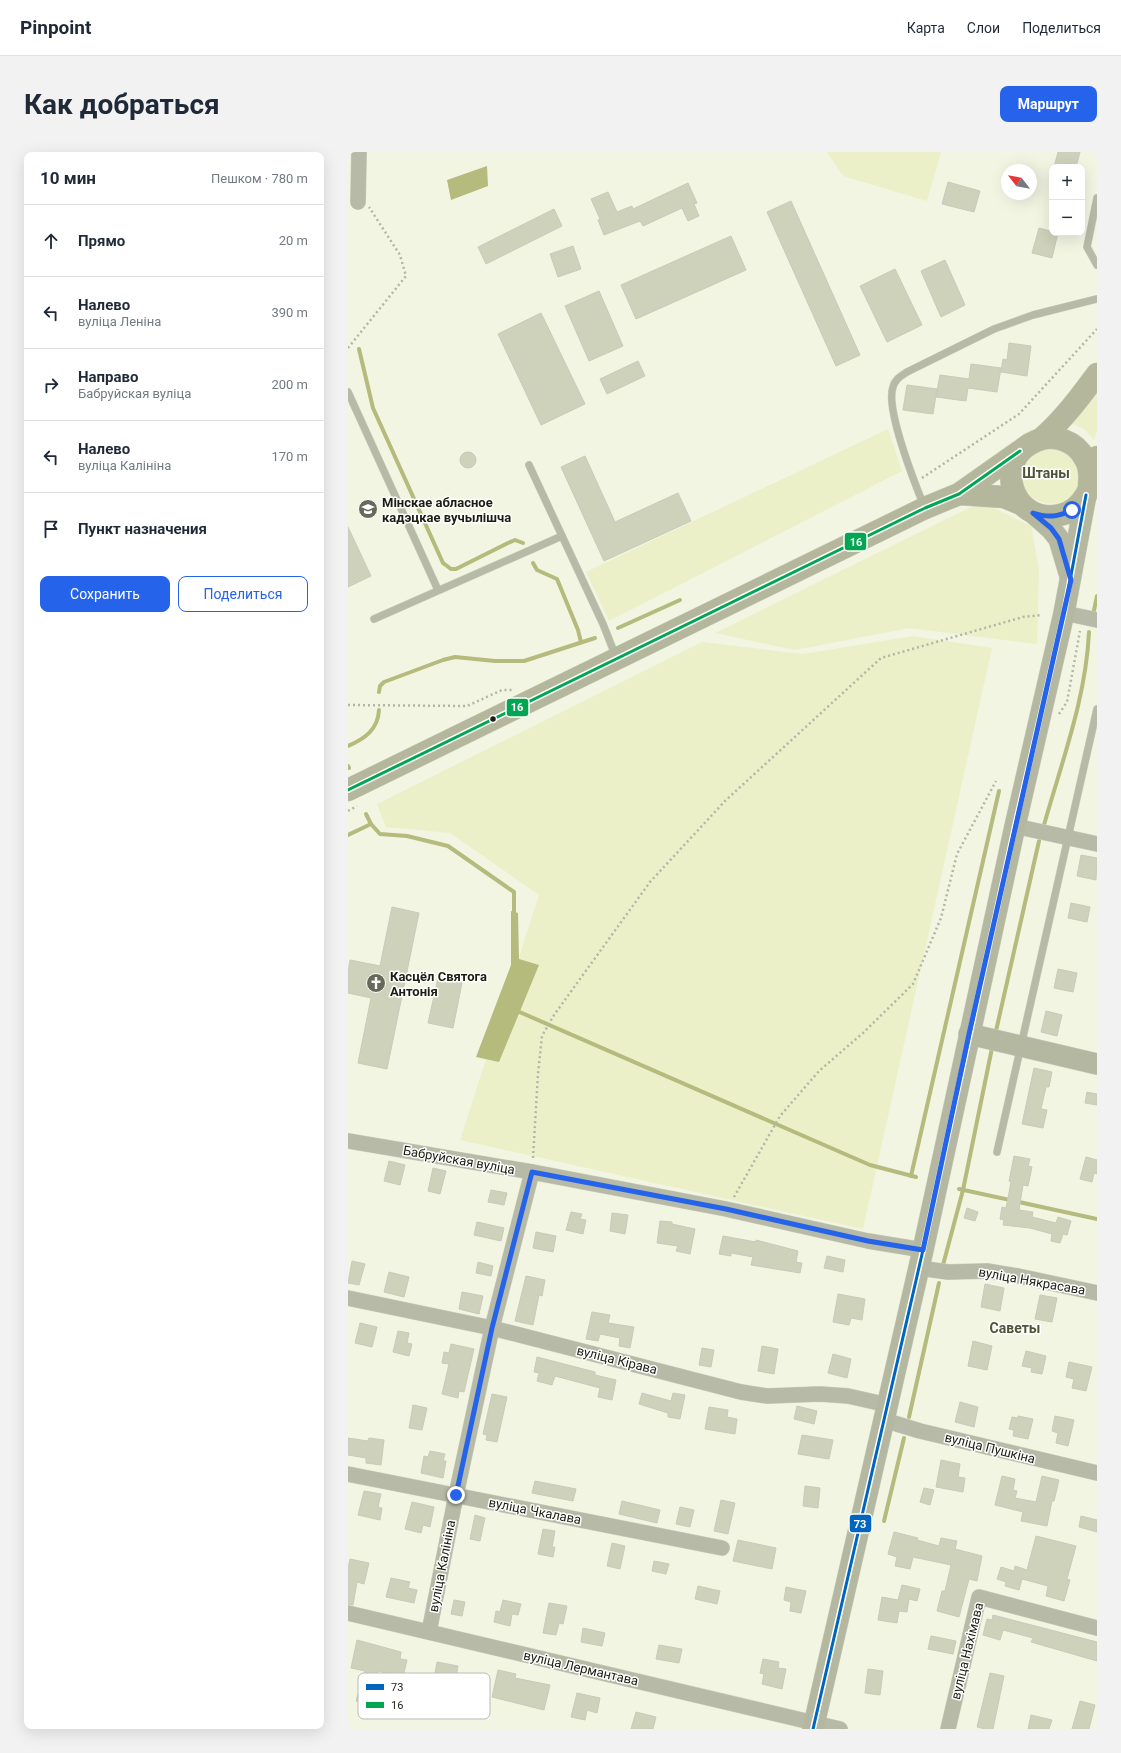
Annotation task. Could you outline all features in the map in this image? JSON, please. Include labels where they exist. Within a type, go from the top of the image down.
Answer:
[{"type":"main road","points":[[348,790],[925,508],[959,494],[1055,427],[1074,405],[1097,374]]},
{"type":"main road","points":[[814,1726],[921,1259],[1015,826],[1064,613],[1088,490],[1090,472],[1086,459],[1078,448],[1067,441],[1054,438],[1041,438]]},
{"type":"main road","points":[[1020,451],[1014,461],[1011,472],[1011,484],[1015,495],[1027,509],[1051,528],[1059,539],[1071,580]]},
{"type":"main road","points":[[959,494],[1004,498],[1042,516],[1053,517],[1063,515],[1072,510],[1088,490],[1097,457]]},
{"type":"main road","points":[[969,1034],[1097,1064]]},
{"type":"street","points":[[355,189],[359,152]]},
{"type":"street","points":[[1064,613],[1097,620]]},
{"type":"street","points":[[1015,826],[1097,844]]},
{"type":"street","name":"Бабруйская вуліца","points":[[348,1141],[532,1172],[726,1209],[868,1241],[921,1259]]},
{"type":"street","name":"вуліца Калініна","points":[[430,1632],[456,1495],[492,1328],[532,1172]]},
{"type":"street","name":"вуліца Някрасава","points":[[921,1259],[948,1272],[987,1271],[1097,1293]]},
{"type":"street","name":"вуліца Кірава","points":[[348,1298],[492,1328],[741,1392],[767,1396],[820,1394],[848,1396],[886,1413]]},
{"type":"street","name":"вуліца Пушкіна","points":[[886,1413],[920,1431],[1097,1473]]},
{"type":"street","name":"вуліца Чкалава","points":[[348,1474],[722,1548]]},
{"type":"street","name":"вуліца Нахімава","points":[[948,1729],[979,1597],[1097,1628]]},
{"type":"street","name":"вуліца Лермантава","points":[[348,1613],[814,1726],[840,1729]]},
{"type":"lane","points":[[1097,198],[1087,247],[1097,265]]},
{"type":"lane","points":[[925,508],[906,460],[891,401],[892,388],[897,379],[907,372],[994,329],[1033,315],[1097,299]]},
{"type":"lane","points":[[348,392],[438,590]]},
{"type":"lane","points":[[529,465],[603,624],[616,659]]},
{"type":"lane","points":[[374,619],[562,536]]},
{"type":"lane","points":[[997,1152],[1097,709]]},
{"type":"path","points":[[348,348],[406,276],[400,255],[355,189]]},
{"type":"path","points":[[915,483],[1019,414],[1097,329]]},
{"type":"path","points":[[532,1172],[538,1074],[542,1036],[554,1015],[655,876],[725,801],[881,658],[1023,617],[1042,615]]},
{"type":"path","points":[[348,705],[467,706],[502,690],[516,690]]},
{"type":"path","points":[[726,1209],[780,1116],[819,1071],[862,1033],[913,984],[941,918],[957,854],[996,781]]},
{"type":"shaded area","points":[[827,152],[941,152],[927,201],[843,176]]},
{"type":"shaded area","points":[[487,166],[488,186],[451,200],[447,180]]},
{"type":"shaded area","points":[[1097,385],[1097,431],[1094,440],[1084,429],[1065,420]]},
{"type":"shaded area","points":[[888,429],[902,471],[609,621],[586,572]]},
{"type":"shaded area","points":[[1054,445],[1078,462],[1080,483],[1074,494],[1066,500],[1056,503],[1045,503],[1036,500],[1028,493],[1023,484],[1022,473],[1029,456]]},
{"type":"shaded area","points":[[981,502],[1031,526],[1039,570],[1037,644],[909,628],[795,650],[715,633]]},
{"type":"shaded area","points":[[913,636],[992,648],[863,1229],[460,1140],[539,895],[450,833],[386,827],[377,804],[702,642],[803,654]]},
{"type":"shaded area","points":[[511,911],[518,913],[519,959],[539,965],[499,1062],[476,1057],[511,965]]},
{"type":"building","points":[[1058,152],[1080,152],[1077,164],[1055,164]]},
{"type":"building","points":[[948,182],[980,191],[974,212],[942,204]]},
{"type":"building","points":[[688,183],[697,203],[694,204],[699,216],[688,221],[682,208],[643,226],[640,221],[604,235],[598,220],[600,219],[591,199],[608,192],[617,212],[632,206],[633,209]]},
{"type":"building","points":[[791,201],[860,355],[836,366],[767,212]]},
{"type":"building","points":[[554,209],[562,226],[486,264],[478,247]]},
{"type":"building","points":[[1039,228],[1049,231],[1049,236],[1057,236],[1052,258],[1032,253]]},
{"type":"building","points":[[731,236],[746,270],[636,319],[621,285]]},
{"type":"building","points":[[573,246],[581,269],[558,277],[550,254]]},
{"type":"building","points":[[945,260],[965,305],[941,317],[921,271]]},
{"type":"building","points":[[895,269],[922,325],[887,342],[860,286]]},
{"type":"building","points":[[599,291],[623,346],[589,361],[565,306]]},
{"type":"building","points":[[541,313],[585,404],[541,425],[498,334]]},
{"type":"building","points":[[1009,343],[1031,346],[1027,376],[1001,372],[1003,359],[1007,360]]},
{"type":"building","points":[[638,361],[645,376],[607,394],[600,379]]},
{"type":"building","points":[[971,364],[1001,368],[997,392],[968,388],[966,401],[936,397],[940,375],[969,379]]},
{"type":"building","points":[[907,385],[937,389],[933,414],[903,410]]},
{"type":"building","points":[[468,452],[474,454],[476,460],[474,466],[468,468],[462,466],[460,460],[462,454]]},
{"type":"building","points":[[585,456],[615,522],[678,493],[691,521],[604,561],[561,467]]},
{"type":"building","points":[[348,527],[371,576],[348,587]]},
{"type":"building","points":[[1081,855],[1097,858],[1096,880],[1077,876]]},
{"type":"building","points":[[1071,903],[1090,907],[1087,922],[1068,918]]},
{"type":"building","name":"Касцёл Святога Антонія","points":[[392,907],[419,913],[387,1069],[358,1063],[371,998],[348,993],[348,972],[350,960],[380,966]]},
{"type":"building","points":[[1058,969],[1077,973],[1073,992],[1054,988]]},
{"type":"building","points":[[438,978],[462,983],[453,1028],[428,1023]]},
{"type":"building","points":[[1046,1011],[1062,1015],[1057,1036],[1041,1032]]},
{"type":"building","points":[[1034,1068],[1052,1072],[1049,1087],[1046,1087],[1041,1109],[1047,1110],[1043,1128],[1022,1124]]},
{"type":"building","points":[[1087,1092],[1097,1094],[1097,1105],[1085,1103]]},
{"type":"building","points":[[1014,1156],[1030,1159],[1028,1166],[1032,1167],[1028,1186],[1023,1185],[1019,1210],[1033,1212],[1032,1217],[1056,1223],[1058,1217],[1071,1221],[1067,1235],[1063,1234],[1060,1243],[1051,1241],[1052,1234],[1030,1228],[1003,1225],[1004,1220],[1000,1219],[1002,1207],[1006,1208]]},
{"type":"building","points":[[1086,1157],[1097,1160],[1097,1174],[1094,1173],[1092,1182],[1080,1179]]},
{"type":"building","points":[[389,1161],[405,1165],[400,1185],[384,1181]]},
{"type":"building","points":[[433,1168],[446,1171],[440,1194],[428,1191]]},
{"type":"building","points":[[491,1190],[507,1193],[504,1205],[488,1202]]},
{"type":"building","points":[[967,1208],[978,1212],[975,1221],[964,1218]]},
{"type":"building","points":[[571,1212],[582,1214],[580,1219],[586,1220],[583,1234],[566,1230]]},
{"type":"building","points":[[612,1213],[628,1215],[625,1234],[610,1231]]},
{"type":"building","points":[[660,1221],[672,1222],[672,1224],[695,1229],[690,1254],[676,1251],[678,1246],[657,1243]]},
{"type":"building","points":[[477,1222],[504,1228],[501,1241],[474,1235]]},
{"type":"building","points":[[536,1232],[556,1236],[553,1252],[533,1248]]},
{"type":"building","points":[[723,1236],[756,1242],[756,1240],[798,1251],[796,1262],[802,1263],[800,1273],[751,1265],[753,1257],[731,1253],[731,1256],[719,1254]]},
{"type":"building","points":[[827,1256],[845,1260],[843,1272],[824,1268]]},
{"type":"building","points":[[352,1261],[365,1264],[359,1285],[348,1283]]},
{"type":"building","points":[[478,1262],[493,1266],[491,1276],[476,1273]]},
{"type":"building","points":[[389,1272],[409,1277],[404,1297],[384,1292]]},
{"type":"building","points":[[526,1276],[545,1280],[542,1296],[539,1295],[533,1325],[515,1321]]},
{"type":"building","points":[[985,1284],[1004,1288],[1000,1311],[981,1307]]},
{"type":"building","points":[[462,1292],[483,1296],[479,1314],[459,1309]]},
{"type":"building","points":[[838,1294],[865,1299],[862,1320],[851,1318],[849,1325],[833,1322]]},
{"type":"building","points":[[1040,1295],[1057,1298],[1052,1322],[1035,1319]]},
{"type":"building","points":[[592,1312],[610,1315],[608,1323],[634,1327],[630,1348],[619,1346],[620,1338],[600,1334],[598,1341],[586,1339]]},
{"type":"building","points":[[360,1323],[377,1327],[372,1347],[355,1343]]},
{"type":"building","points":[[398,1331],[409,1333],[407,1343],[412,1344],[409,1356],[393,1352]]},
{"type":"building","points":[[973,1341],[992,1346],[987,1370],[968,1366]]},
{"type":"building","points":[[451,1344],[474,1349],[464,1392],[459,1391],[458,1398],[442,1394],[449,1364],[442,1363],[444,1352],[449,1353]]},
{"type":"building","points":[[762,1346],[778,1349],[774,1374],[758,1371]]},
{"type":"building","points":[[702,1348],[714,1350],[711,1367],[699,1365]]},
{"type":"building","points":[[1026,1351],[1046,1356],[1042,1374],[1031,1372],[1032,1368],[1022,1366]]},
{"type":"building","points":[[833,1354],[851,1359],[847,1378],[828,1373]]},
{"type":"building","points":[[537,1357],[595,1372],[595,1375],[616,1380],[612,1400],[598,1397],[600,1388],[555,1376],[552,1385],[537,1381],[539,1373],[534,1372]]},
{"type":"building","points":[[1069,1362],[1092,1367],[1086,1391],[1072,1388],[1074,1379],[1066,1377]]},
{"type":"building","points":[[642,1393],[671,1401],[673,1393],[685,1395],[680,1419],[668,1417],[668,1413],[639,1404]]},
{"type":"building","points":[[492,1394],[507,1397],[497,1442],[486,1440],[487,1435],[483,1434]]},
{"type":"building","points":[[960,1402],[978,1407],[974,1427],[955,1422]]},
{"type":"building","points":[[413,1405],[427,1408],[422,1430],[409,1428]]},
{"type":"building","points":[[797,1406],[817,1411],[814,1424],[794,1419]]},
{"type":"building","points":[[709,1407],[728,1410],[727,1417],[737,1419],[735,1434],[705,1429]]},
{"type":"building","points":[[1018,1416],[1033,1419],[1028,1439],[1013,1436],[1014,1430],[1009,1429],[1012,1417],[1018,1418]]},
{"type":"building","points":[[1055,1416],[1074,1420],[1068,1446],[1056,1443],[1058,1433],[1052,1431]]},
{"type":"building","points":[[802,1435],[833,1440],[829,1459],[798,1454]]},
{"type":"building","points":[[348,1438],[368,1441],[369,1438],[384,1440],[381,1465],[366,1463],[366,1458],[348,1455]]},
{"type":"building","points":[[430,1451],[445,1454],[443,1461],[446,1461],[443,1478],[421,1473],[424,1456],[428,1457]]},
{"type":"building","points":[[941,1460],[960,1464],[958,1477],[965,1478],[963,1492],[936,1487]]},
{"type":"building","points":[[1002,1476],[1015,1479],[1013,1490],[1017,1491],[1015,1498],[1036,1502],[1042,1476],[1059,1480],[1054,1501],[1052,1501],[1047,1526],[1021,1521],[1023,1512],[995,1505]]},
{"type":"building","points":[[535,1481],[576,1489],[573,1501],[532,1493]]},
{"type":"building","points":[[805,1486],[820,1488],[818,1508],[803,1506]]},
{"type":"building","points":[[924,1488],[934,1490],[930,1505],[920,1502]]},
{"type":"building","points":[[364,1491],[381,1494],[378,1507],[382,1508],[380,1520],[358,1515]]},
{"type":"building","points":[[721,1500],[735,1503],[728,1534],[714,1531]]},
{"type":"building","points":[[622,1501],[660,1510],[657,1523],[619,1514]]},
{"type":"building","points":[[412,1502],[434,1507],[430,1527],[423,1525],[421,1533],[405,1529]]},
{"type":"building","points":[[680,1507],[694,1510],[690,1527],[676,1524]]},
{"type":"building","points":[[475,1515],[485,1518],[480,1541],[470,1539]]},
{"type":"building","points":[[1081,1516],[1097,1520],[1097,1532],[1079,1527]]},
{"type":"building","points":[[543,1529],[555,1531],[552,1547],[555,1547],[553,1557],[538,1554]]},
{"type":"building","points":[[894,1532],[918,1538],[917,1540],[939,1546],[941,1538],[957,1541],[955,1549],[982,1556],[977,1581],[969,1579],[959,1617],[937,1611],[942,1591],[945,1591],[951,1565],[913,1557],[910,1569],[895,1566],[897,1557],[888,1554]]},
{"type":"building","points":[[1036,1536],[1076,1546],[1067,1579],[1070,1580],[1064,1601],[1046,1596],[1048,1586],[1022,1579],[1019,1590],[1005,1586],[1006,1582],[997,1579],[1001,1567],[1014,1571],[1015,1566],[1027,1570]]},
{"type":"building","points":[[738,1540],[776,1548],[772,1569],[733,1561]]},
{"type":"building","points":[[612,1543],[625,1546],[620,1569],[607,1566]]},
{"type":"building","points":[[350,1559],[369,1563],[364,1584],[357,1582],[353,1605],[348,1604],[348,1568]]},
{"type":"building","points":[[654,1561],[669,1564],[666,1574],[652,1571]]},
{"type":"building","points":[[391,1578],[410,1582],[408,1588],[417,1590],[414,1603],[386,1597]]},
{"type":"building","points":[[902,1585],[920,1589],[917,1601],[909,1599],[907,1612],[899,1611],[897,1623],[878,1620],[882,1597],[898,1600]]},
{"type":"building","points":[[698,1586],[720,1591],[717,1604],[695,1599]]},
{"type":"building","points":[[786,1587],[806,1591],[801,1613],[790,1611],[791,1602],[784,1600]]},
{"type":"building","points":[[454,1600],[465,1602],[462,1616],[451,1614]]},
{"type":"building","points":[[503,1600],[521,1604],[518,1615],[512,1614],[510,1626],[494,1622],[496,1611],[500,1612]]},
{"type":"building","points":[[549,1603],[567,1606],[563,1624],[559,1623],[556,1635],[543,1633]]},
{"type":"building","points":[[993,1615],[1097,1642],[1097,1661],[1031,1642],[1033,1638],[1003,1630],[1000,1640],[983,1635],[987,1619],[992,1620]]},
{"type":"building","points":[[583,1628],[605,1633],[602,1646],[581,1642]]},
{"type":"building","points":[[931,1636],[956,1641],[953,1654],[928,1649]]},
{"type":"building","points":[[357,1640],[401,1652],[400,1659],[407,1660],[404,1673],[386,1673],[378,1671],[377,1673],[364,1673],[365,1671],[351,1668]]},
{"type":"building","points":[[659,1645],[682,1649],[679,1663],[656,1659]]},
{"type":"building","points":[[763,1659],[779,1662],[778,1668],[786,1669],[782,1689],[762,1684],[764,1674],[760,1673]]},
{"type":"building","points":[[437,1662],[458,1666],[457,1673],[435,1673]]},
{"type":"building","points":[[868,1669],[883,1671],[880,1695],[865,1693]]},
{"type":"building","points":[[498,1670],[516,1674],[515,1678],[550,1685],[544,1710],[492,1697]]},
{"type":"building","points":[[990,1673],[1004,1676],[993,1729],[985,1729],[977,1727]]},
{"type":"building","points":[[577,1693],[600,1698],[597,1713],[587,1710],[585,1720],[571,1717]]},
{"type":"building","points":[[1080,1701],[1095,1705],[1089,1729],[1072,1729]]},
{"type":"building","points":[[636,1712],[656,1717],[653,1729],[631,1729]]},
{"type":"building","points":[[1031,1715],[1052,1720],[1049,1729],[1028,1729]]},
{"type":"waterway","points":[[359,349],[373,408],[443,563],[451,569],[456,569],[515,540],[523,543]]},
{"type":"waterway","points":[[533,563],[537,570],[557,579],[578,630],[581,642]]},
{"type":"waterway","points":[[1093,615],[1097,596]]},
{"type":"waterway","points":[[618,628],[680,600]]},
{"type":"waterway","points":[[1044,825],[1078,705],[1087,657],[1089,632]]},
{"type":"waterway","points":[[379,692],[380,686],[384,682],[443,660],[455,657],[495,661],[524,661],[595,638]]},
{"type":"waterway","points":[[348,746],[365,737],[369,733],[376,723],[379,710]]},
{"type":"waterway","points":[[911,1176],[999,791]]},
{"type":"waterway","points":[[366,814],[371,824]]},
{"type":"waterway","points":[[348,835],[371,824],[380,834],[407,836],[448,846],[514,892],[514,917]]},
{"type":"waterway","points":[[996,1031],[1039,841]]},
{"type":"waterway","points":[[515,1010],[870,1165],[916,1177]]},
{"type":"waterway","points":[[943,1265],[963,1190],[992,1048]]},
{"type":"waterway","points":[[959,1189],[1097,1219]]},
{"type":"waterway","points":[[909,1417],[939,1283]]},
{"type":"waterway","points":[[884,1521],[904,1438]]},
{"type":"transit line","name":"16","points":[[348,790],[925,508],[959,494],[1020,451]]},
{"type":"transit line","name":"73","points":[[813,1729],[923,1250],[1015,826],[1064,613],[1086,495]]},
{"type":"place","name":"Мінскае абласное кадэцкае вучылішча","points":[[368,509]]},
{"type":"place","name":"Касцёл Святога Антонія","points":[[376,983]]},
{"type":"district","name":"Штаны","points":[[1046,473]]},
{"type":"district","name":"Саветы","points":[[1015,1328]]},
{"type":"route","points":[[456,1495],[492,1328],[532,1172],[726,1209],[868,1241],[923,1250],[1022,794],[1071,580],[1059,539],[1051,528],[1033,513],[1053,517],[1063,515],[1072,510]]}]
